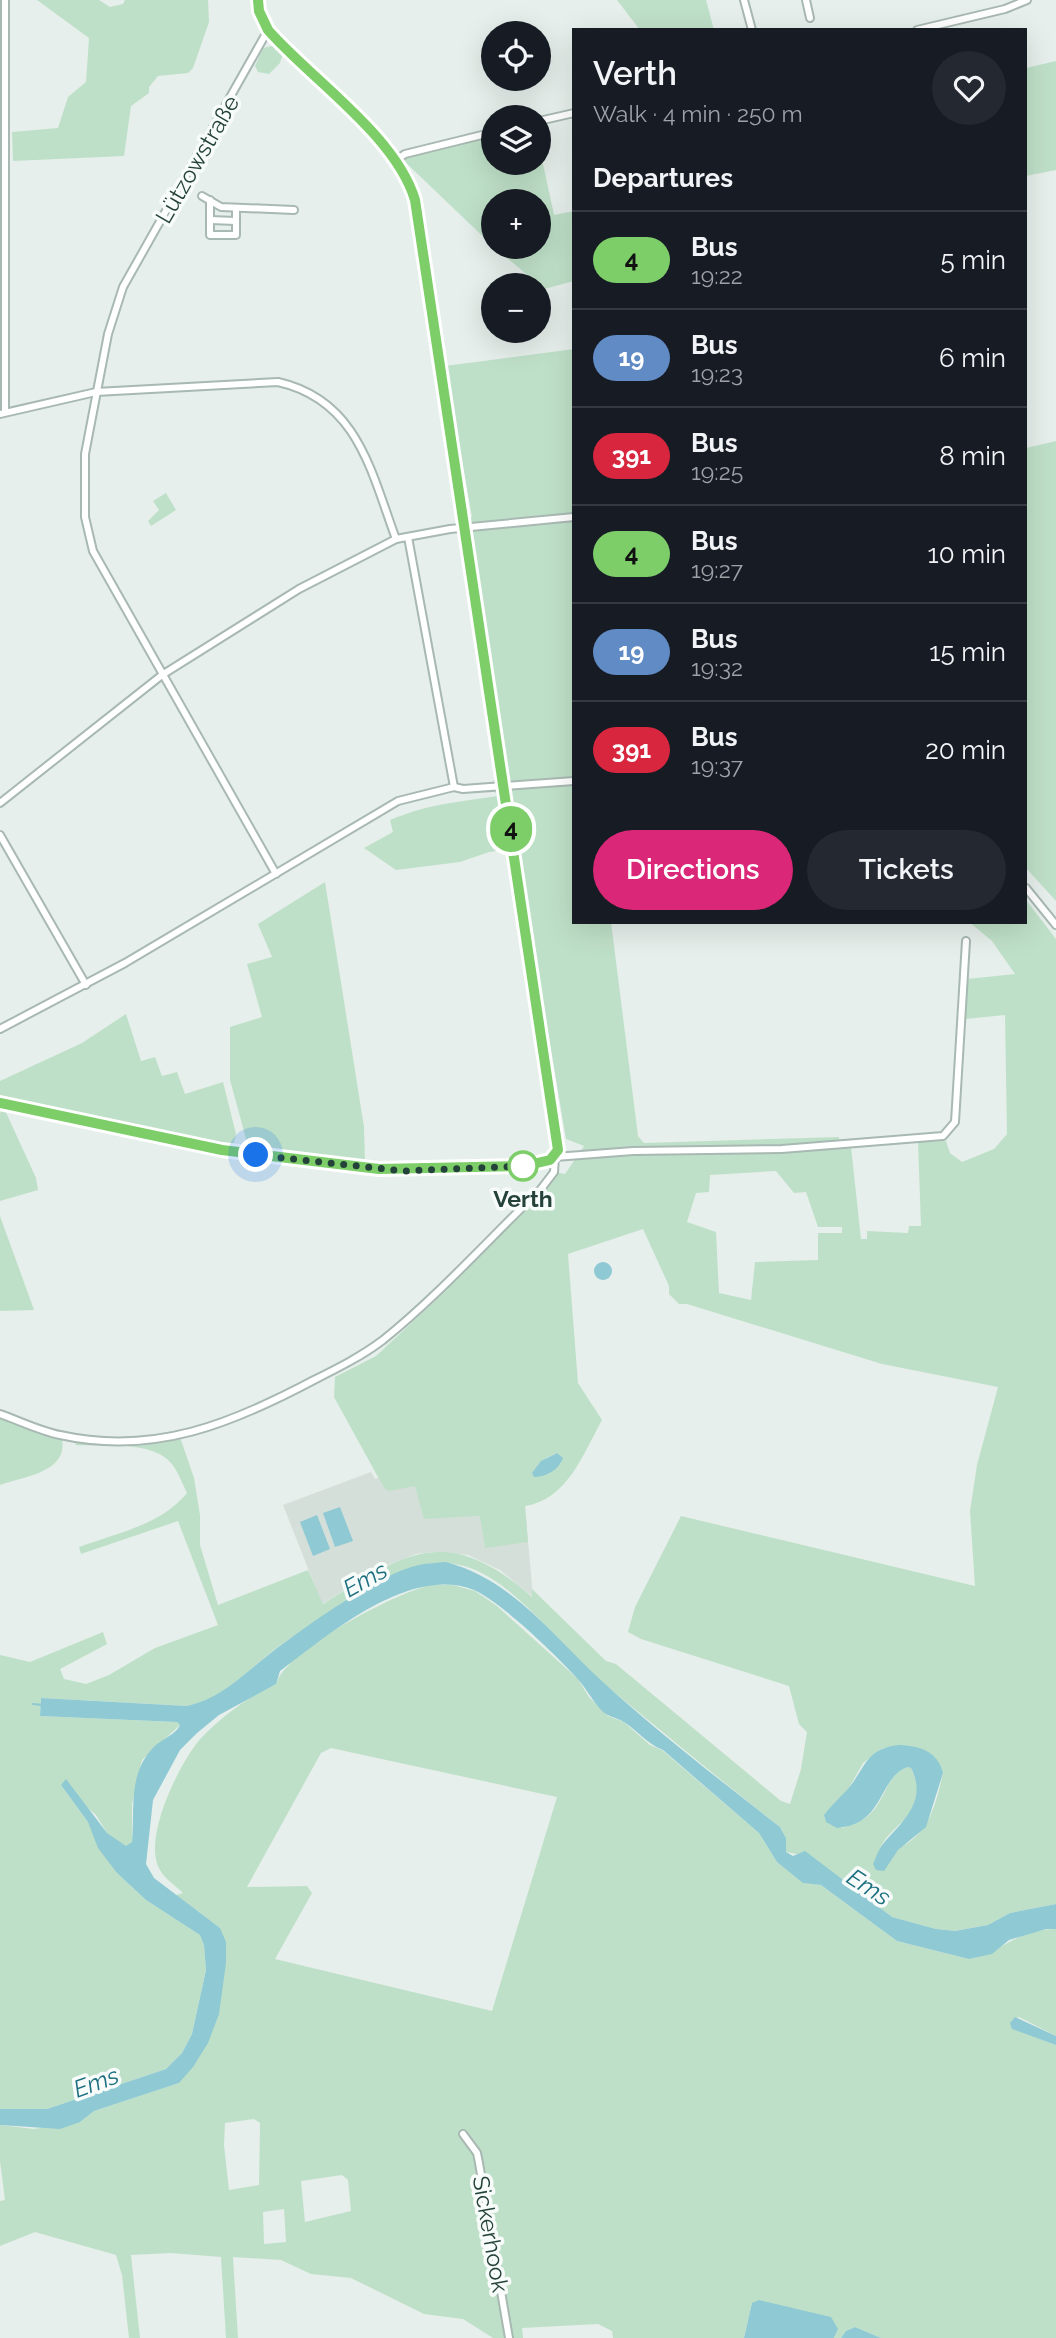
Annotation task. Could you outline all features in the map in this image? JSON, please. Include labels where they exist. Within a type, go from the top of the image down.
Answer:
[{"type":"street","points":[[5,0],[3,413],[96,392],[278,382],[314,394],[333,407],[352,430],[397,539]]},
{"type":"street","points":[[0,1414],[60,1435],[121,1440],[162,1439],[194,1434],[274,1402],[369,1350],[397,1328],[541,1189],[554,1172],[559,1143],[415,200],[396,160],[268,30],[259,11],[258,0]]},
{"type":"street","points":[[744,0],[751,28]]},
{"type":"street","points":[[806,0],[810,18]]},
{"type":"street","points":[[925,28],[1005,9],[1027,0]]},
{"type":"street","name":"Lützowstraße","points":[[268,30],[124,287],[108,334],[85,454],[85,517],[93,551],[276,874]]},
{"type":"street","points":[[551,118],[572,113]]},
{"type":"street","points":[[396,160],[405,154],[481,135]]},
{"type":"street","points":[[202,197],[220,207],[294,210]]},
{"type":"street","points":[[210,200],[210,234],[236,235],[236,208]]},
{"type":"street","points":[[210,220],[236,221]]},
{"type":"street","points":[[0,803],[162,675],[299,589],[397,539],[465,527],[572,517]]},
{"type":"street","points":[[408,537],[454,787]]},
{"type":"street","points":[[0,1029],[86,985],[398,801],[454,787],[463,789],[572,781]]},
{"type":"street","points":[[0,835],[86,985]]},
{"type":"street","points":[[1027,889],[1056,925]]},
{"type":"street","points":[[0,1103],[222,1150],[379,1169],[503,1168],[542,1163],[555,1157],[633,1151],[782,1149],[934,1139],[943,1136],[955,1122],[966,941]]},
{"type":"street","name":"Sickerhook","points":[[463,2134],[477,2152],[509,2338]]},
{"type":"shaded area","points":[[371,1472],[375,1479],[379,1478],[384,1488],[460,1477],[533,1500],[535,1504],[525,1506],[533,1597],[500,1570],[468,1555],[433,1552],[416,1554],[380,1568],[322,1604],[283,1505]]},
{"type":"green space","points":[[37,0],[99,0],[110,7],[123,4],[125,0],[208,0],[209,22],[193,68],[188,73],[158,76],[149,87],[149,93],[131,106],[124,156],[13,161],[12,132],[58,128],[68,97],[86,82],[89,38]]},
{"type":"green space","points":[[617,0],[706,0],[713,28],[638,28]]},
{"type":"green space","points":[[276,45],[283,53],[280,63],[269,74],[258,72],[255,66],[263,48]]},
{"type":"green space","points":[[1056,61],[1056,170],[1027,176],[1027,68]]},
{"type":"green space","points":[[481,134],[481,175],[545,175],[548,189],[481,189],[481,235],[403,160],[411,154]]},
{"type":"green space","points":[[551,201],[554,215],[572,211],[572,282],[551,287],[551,273],[525,273],[508,259],[551,259]]},
{"type":"green space","points":[[572,349],[572,924],[611,924],[638,1136],[644,1143],[839,1137],[838,1147],[851,1147],[861,1239],[867,1239],[867,1231],[908,1233],[909,1226],[921,1226],[918,1142],[946,1141],[950,1153],[962,1162],[994,1149],[1007,1134],[1005,1015],[965,1019],[967,979],[1015,974],[992,941],[971,924],[1027,924],[1027,901],[1056,939],[1056,1904],[1010,1913],[988,1925],[955,1931],[936,1929],[892,1917],[811,1857],[786,1852],[786,1838],[780,1827],[589,1671],[509,1591],[491,1578],[461,1565],[427,1564],[393,1575],[341,1605],[275,1649],[224,1691],[201,1702],[188,1706],[41,1698],[40,1716],[177,1722],[180,1725],[142,1760],[132,1804],[132,1842],[126,1847],[107,1833],[96,1815],[61,1785],[88,1822],[117,1873],[146,1900],[200,1935],[204,1945],[206,1970],[192,2034],[182,2053],[166,2069],[47,2109],[0,2109],[0,1655],[30,1662],[103,1632],[107,1644],[60,1669],[64,1679],[86,1684],[109,1675],[155,1648],[218,1625],[178,1521],[81,1554],[79,1547],[151,1520],[176,1504],[187,1493],[175,1468],[163,1456],[132,1447],[75,1445],[81,1438],[180,1437],[194,1478],[200,1515],[200,1545],[218,1605],[308,1570],[323,1604],[352,1585],[403,1559],[427,1553],[451,1553],[476,1559],[502,1574],[532,1597],[532,1589],[606,1661],[616,1664],[781,1801],[790,1804],[801,1769],[807,1732],[799,1724],[789,1686],[641,1639],[628,1632],[635,1607],[681,1516],[975,1586],[970,1511],[977,1465],[998,1387],[882,1364],[687,1304],[679,1304],[669,1294],[669,1286],[643,1229],[568,1254],[578,1383],[602,1420],[581,1460],[563,1485],[540,1502],[525,1506],[528,1542],[485,1548],[480,1516],[424,1519],[415,1486],[389,1491],[384,1488],[334,1397],[335,1377],[376,1356],[449,1288],[445,1281],[541,1189],[554,1172],[565,1174],[584,1146],[566,1139],[517,848],[489,852],[460,862],[396,870],[364,848],[393,832],[390,820],[405,814],[455,802],[497,796],[492,786],[495,776],[456,515],[472,517],[445,366]],"holes":[[[776,1171],[794,1193],[806,1192],[818,1227],[842,1227],[842,1233],[818,1233],[818,1260],[755,1262],[751,1300],[719,1293],[716,1232],[687,1222],[696,1193],[709,1192],[710,1175]],[[557,1453],[561,1463],[549,1474],[532,1474],[546,1458]],[[883,1748],[943,1773],[935,1803],[924,1827],[906,1844],[878,1855],[882,1844],[913,1808],[917,1798],[917,1784],[911,1768],[901,1770],[892,1779],[873,1811],[861,1820],[843,1828],[824,1818],[849,1788],[863,1763]]]},
{"type":"green space","points":[[1056,441],[1056,901],[1027,869],[1027,448]]},
{"type":"green space","points":[[166,493],[176,510],[151,526],[148,521],[159,510],[153,501]]},
{"type":"green space","points":[[325,882],[364,1127],[365,1163],[256,1151],[248,1146],[230,1080],[230,1027],[262,1017],[247,964],[272,957],[258,924]]},
{"type":"green space","points":[[126,1014],[141,1061],[155,1057],[162,1076],[177,1072],[185,1094],[223,1082],[236,1134],[233,1147],[104,1122],[0,1097],[0,1081],[82,1043]]},
{"type":"green space","points":[[4,1108],[36,1178],[38,1190],[0,1201],[0,1113]]},
{"type":"green space","points":[[0,1216],[34,1310],[0,1311]]},
{"type":"green space","points":[[0,1418],[62,1440],[62,1451],[58,1459],[42,1472],[0,1485]]},
{"type":"green space","points":[[430,1585],[453,1585],[475,1591],[497,1606],[578,1679],[589,1697],[608,1716],[624,1722],[650,1745],[662,1750],[759,1833],[777,1862],[804,1883],[821,1885],[897,1941],[969,1959],[980,1957],[1031,1933],[1056,1929],[1056,2036],[1019,2017],[1012,2020],[1013,2029],[1056,2045],[1056,2338],[881,2338],[855,2327],[846,2331],[841,2338],[834,2338],[838,2329],[752,2303],[744,2338],[613,2338],[612,2331],[598,2324],[522,2328],[523,2338],[493,2338],[463,2319],[424,2314],[351,2278],[311,2274],[281,2260],[233,2257],[238,2338],[226,2338],[221,2257],[171,2253],[131,2255],[140,2338],[129,2338],[122,2275],[116,2255],[35,2232],[0,2246],[0,2201],[5,2200],[0,2161],[0,2125],[34,2129],[80,2122],[94,2111],[179,2083],[219,2013],[220,1928],[176,1895],[183,1893],[162,1873],[155,1857],[159,1821],[174,1782],[193,1748],[228,1714],[276,1684],[284,1670],[320,1640],[368,1611]],"holes":[[[331,1748],[557,1797],[492,2011],[275,1959],[312,1893],[307,1886],[247,1887],[321,1753]],[[254,2119],[260,2123],[259,2185],[229,2190],[224,2145],[225,2123]],[[342,2175],[348,2180],[351,2211],[305,2222],[301,2181]],[[284,2209],[286,2242],[264,2244],[263,2212]]]},
{"type":"water","points":[[603,1262],[609,1265],[612,1271],[609,1277],[603,1280],[597,1277],[594,1271],[597,1265]]},
{"type":"water","points":[[557,1453],[563,1458],[558,1466],[543,1476],[534,1477],[532,1473],[541,1461]]},
{"type":"water","points":[[340,1507],[353,1541],[335,1547],[323,1513]]},
{"type":"water","points":[[317,1515],[330,1549],[313,1556],[300,1522]]},
{"type":"water","points":[[446,1562],[492,1582],[532,1612],[625,1702],[780,1827],[786,1838],[786,1852],[793,1856],[805,1851],[892,1917],[936,1929],[955,1931],[988,1925],[1010,1913],[1056,1904],[1056,1929],[1046,1929],[1009,1940],[992,1954],[969,1959],[897,1941],[821,1885],[803,1883],[777,1862],[759,1833],[663,1750],[597,1706],[566,1666],[498,1605],[474,1590],[449,1585],[423,1587],[371,1607],[280,1671],[276,1684],[219,1715],[180,1750],[153,1800],[146,1864],[154,1878],[220,1928],[226,1942],[219,2014],[208,2043],[193,2067],[179,2083],[94,2111],[80,2122],[60,2129],[0,2125],[0,2109],[47,2109],[166,2069],[182,2053],[192,2034],[206,1970],[204,1945],[200,1935],[146,1900],[117,1873],[98,1848],[88,1822],[61,1785],[66,1779],[107,1833],[126,1846],[132,1842],[134,1794],[139,1771],[151,1750],[180,1725],[177,1722],[40,1716],[41,1698],[187,1706],[199,1703],[232,1684],[303,1629],[364,1589],[403,1570],[422,1564]]},
{"type":"water","points":[[900,1745],[928,1751],[937,1760],[943,1773],[926,1827],[898,1850],[884,1871],[876,1870],[873,1864],[880,1849],[905,1819],[915,1800],[917,1791],[911,1768],[907,1767],[897,1773],[872,1810],[864,1819],[853,1825],[837,1828],[826,1822],[824,1815],[873,1755],[888,1747]]},
{"type":"water","points":[[1015,2017],[1056,2036],[1056,2045],[1012,2029],[1010,2023]]},
{"type":"water","points":[[759,2300],[831,2317],[838,2329],[834,2338],[744,2338],[752,2303]]},
{"type":"water","points":[[855,2327],[881,2338],[841,2338],[846,2331]]},
{"type":"waterway","points":[[33,1704],[43,1705]]},
{"type":"bus line","name":"4","points":[[0,1103],[222,1150],[379,1169],[404,1171],[524,1166],[550,1160],[558,1150],[415,200],[404,172],[385,147],[268,30],[259,11],[258,0]]},
{"type":"place","name":"Verth","points":[[523,1166]]},
{"type":"route","points":[[256,1155],[404,1171],[523,1166]]},
{"type":"water label","name":"Ems","points":[[365,1579]]},
{"type":"water label","name":"Ems","points":[[869,1887]]},
{"type":"water label","name":"Ems","points":[[96,2082]]}]
